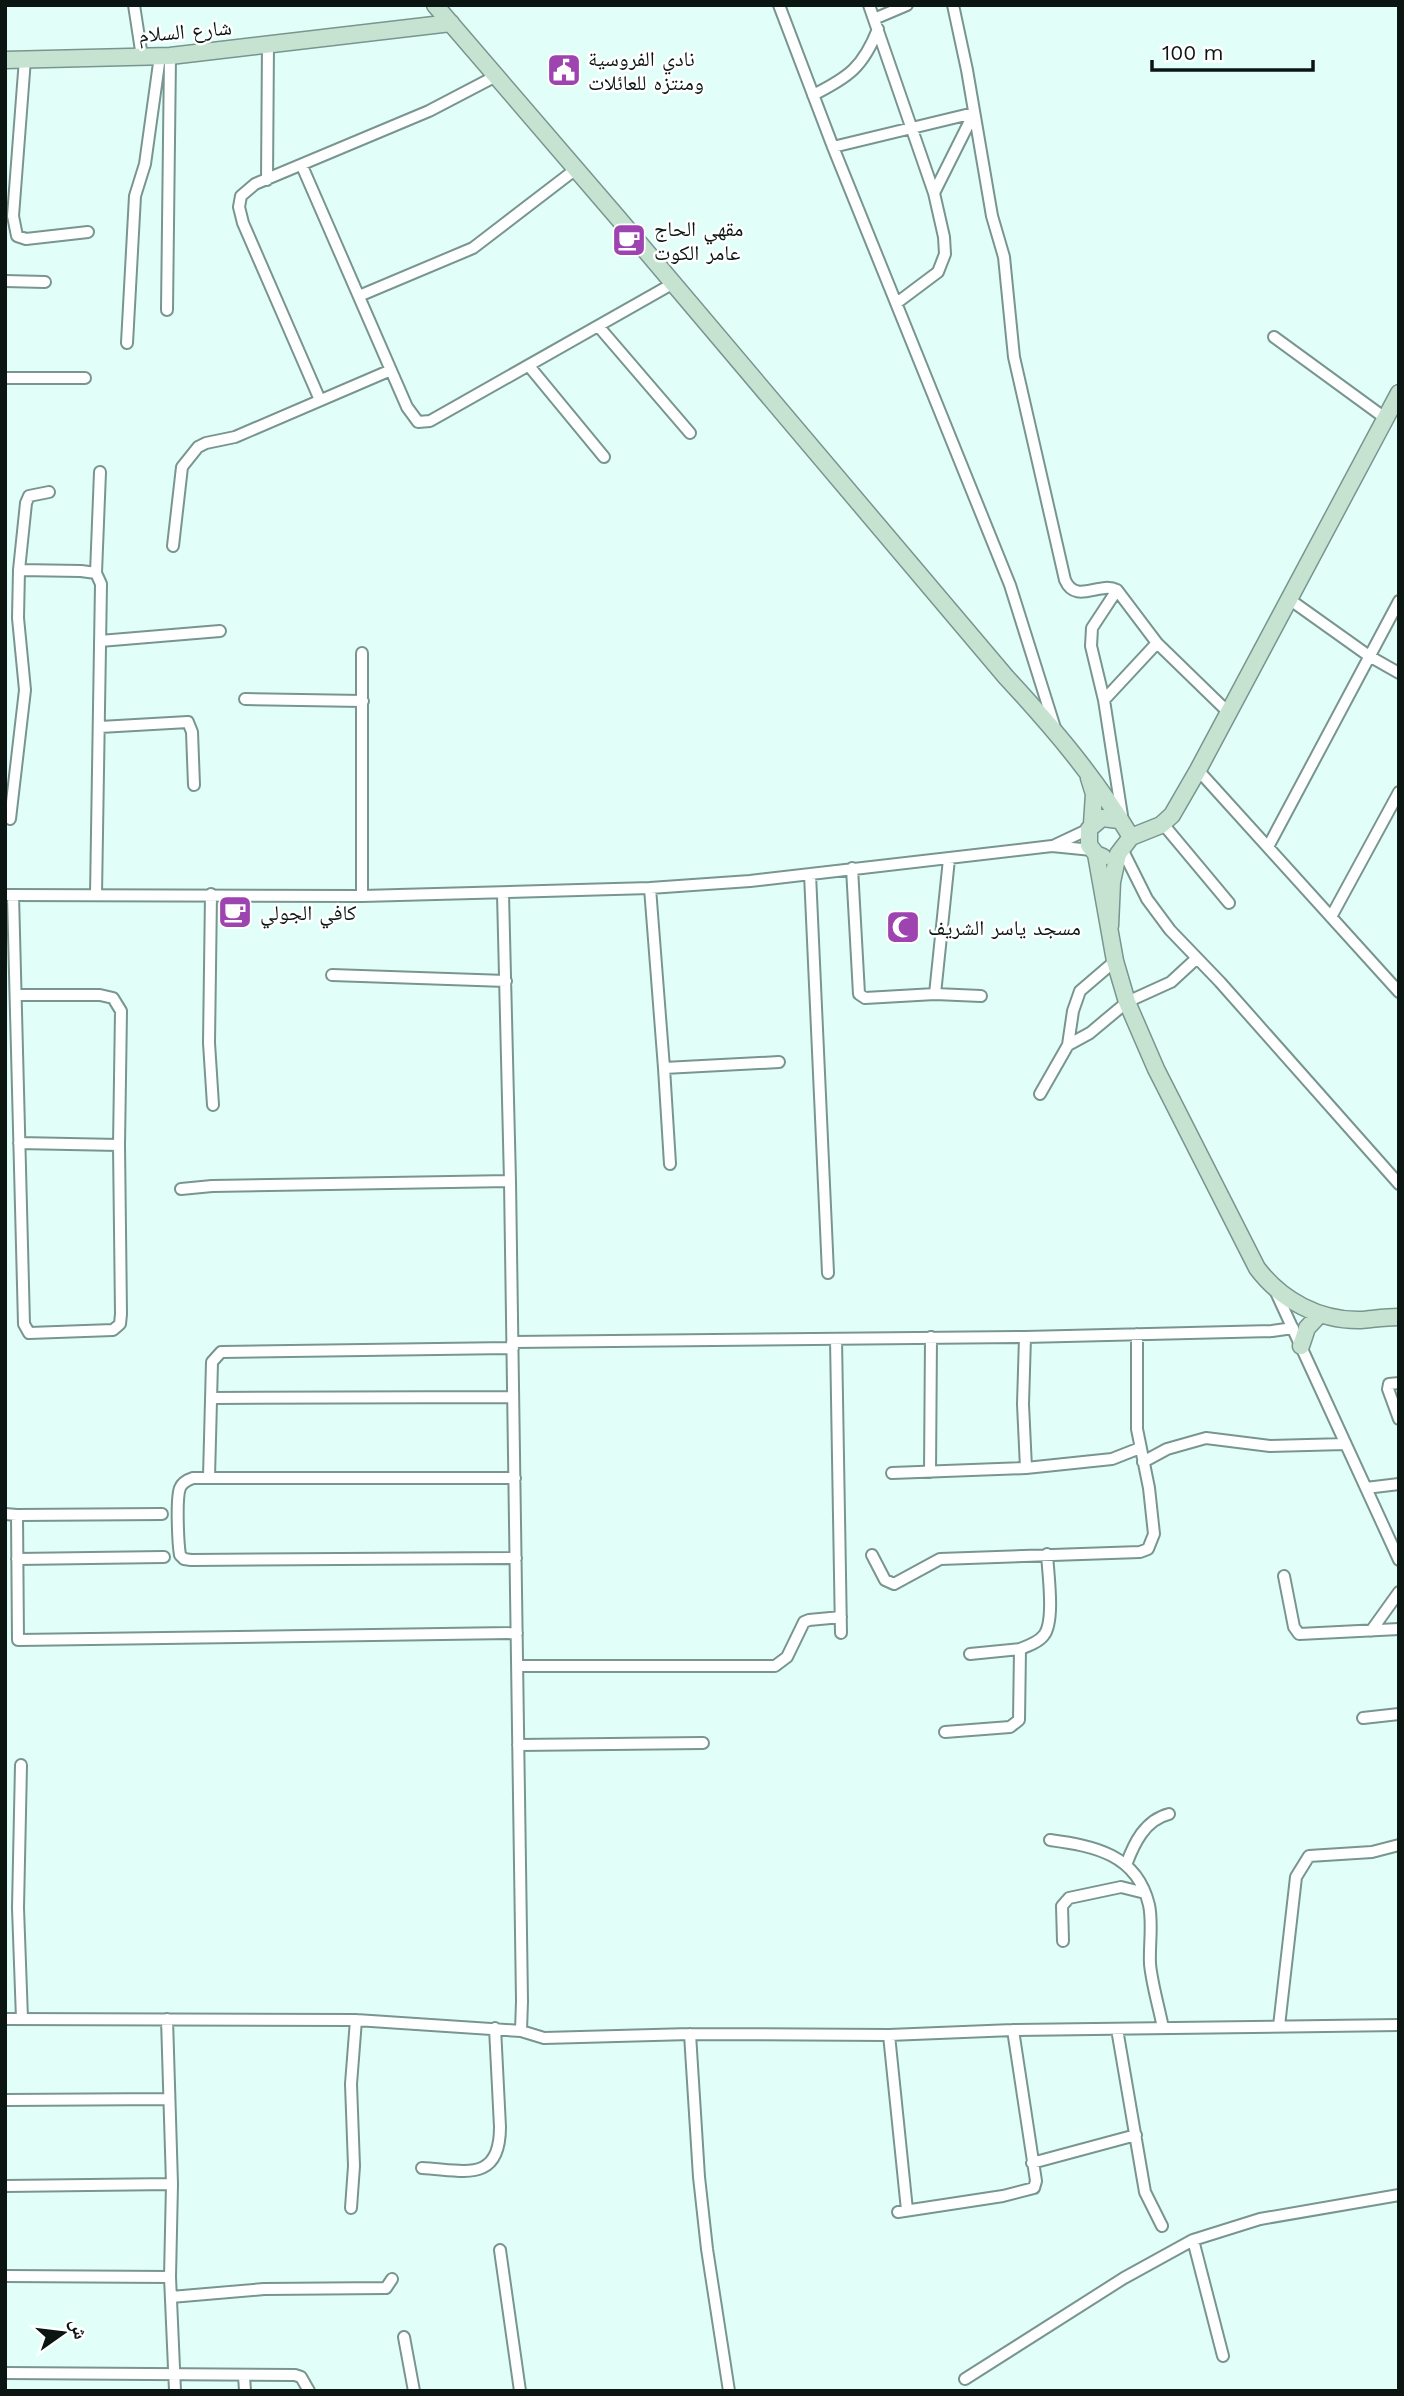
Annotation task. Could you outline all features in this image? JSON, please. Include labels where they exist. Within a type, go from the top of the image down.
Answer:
[{"type":"main road","points":[[435,5],[1006,677],[1056,731],[1101,788],[1123,837],[1112,882],[1110,926]]},
{"type":"main road","name":"شارع السلام","points":[[5,60],[165,56],[451,23]]},
{"type":"main road","points":[[1094,852],[1107,858],[1123,837],[1163,824],[1172,816],[1399,393]]},
{"type":"main road","points":[[1086,769],[1094,794],[1088,840],[1094,852],[1115,961],[1127,1002],[1156,1069],[1257,1268],[1273,1287],[1297,1304],[1320,1314],[1361,1320],[1399,1317]]},
{"type":"main road","points":[[1091,826],[1102,818],[1123,837]]},
{"type":"main road","points":[[1301,1346],[1307,1328],[1320,1314]]},
{"type":"street","points":[[134,5],[142,57]]},
{"type":"street","points":[[779,5],[1010,585],[1056,731]]},
{"type":"street","points":[[869,5],[934,193],[944,237],[945,254],[938,272],[898,302]]},
{"type":"street","points":[[813,95],[855,69],[869,53],[876,24],[906,5]]},
{"type":"street","points":[[953,5],[992,216],[1004,257],[1014,357],[1059,562],[1071,590],[1080,593],[1109,587],[1117,590],[1157,643],[1229,713]]},
{"type":"street","points":[[267,180],[268,43]]},
{"type":"street","points":[[165,56],[167,310]]},
{"type":"street","points":[[127,343],[135,196],[145,164],[165,56]]},
{"type":"street","points":[[24,59],[13,216],[17,236],[26,239],[88,232]]},
{"type":"street","points":[[320,400],[243,223],[239,207],[241,196],[255,184],[429,111],[496,76]]},
{"type":"street","points":[[834,147],[974,113]]},
{"type":"street","points":[[934,193],[974,113]]},
{"type":"street","points":[[302,166],[391,370],[412,416],[418,422],[425,422],[529,366],[672,284]]},
{"type":"street","points":[[359,296],[472,248],[576,169]]},
{"type":"street","points":[[5,281],[45,282]]},
{"type":"street","points":[[599,327],[690,433]]},
{"type":"street","points":[[1274,337],[1385,418]]},
{"type":"street","points":[[529,366],[604,457]]},
{"type":"street","points":[[173,546],[181,467],[198,447],[235,437],[391,370]]},
{"type":"street","points":[[5,378],[85,378]]},
{"type":"street","points":[[96,895],[101,584],[96,573],[100,472]]},
{"type":"street","points":[[10,819],[25,690],[18,618],[19,570],[26,503],[29,496],[49,492]]},
{"type":"street","points":[[19,570],[96,573]]},
{"type":"street","points":[[1117,590],[1092,628],[1091,646],[1104,700],[1111,757],[1122,804],[1123,837],[1153,909],[1399,1184]]},
{"type":"street","points":[[1289,599],[1369,656],[1399,673]]},
{"type":"street","points":[[1268,847],[1399,601]]},
{"type":"street","points":[[100,641],[220,631]]},
{"type":"street","points":[[1104,700],[1157,643]]},
{"type":"street","points":[[362,653],[362,896]]},
{"type":"street","points":[[245,699],[363,701]]},
{"type":"street","points":[[100,727],[188,722],[192,732],[194,785]]},
{"type":"street","points":[[1198,770],[1398,991]]},
{"type":"street","points":[[1331,917],[1399,792]]},
{"type":"street","points":[[1163,824],[1229,903]]},
{"type":"street","points":[[1052,846],[1091,826]]},
{"type":"street","points":[[16,995],[100,995],[113,998],[118,1004],[121,1023],[121,1314],[120,1324],[105,1332],[29,1333],[24,1324],[16,995],[9,895],[503,894],[750,881],[1052,846],[1094,852]]},
{"type":"street","points":[[935,994],[949,859]]},
{"type":"street","points":[[852,869],[859,995],[865,998],[935,994],[981,996]]},
{"type":"street","points":[[810,874],[828,1273]]},
{"type":"street","points":[[650,888],[670,1164]]},
{"type":"street","points":[[211,894],[209,1043],[213,1105]]},
{"type":"street","points":[[503,894],[513,1345],[521,2031]]},
{"type":"street","points":[[1068,1045],[1090,1033],[1127,1002],[1171,982],[1197,958]]},
{"type":"street","points":[[1040,1094],[1068,1045],[1073,1011],[1080,991],[1115,961]]},
{"type":"street","points":[[332,975],[506,981]]},
{"type":"street","points":[[664,1068],[779,1062]]},
{"type":"street","points":[[5,1093],[18,1093]]},
{"type":"street","points":[[19,1143],[119,1145]]},
{"type":"street","points":[[5,1162],[19,1163]]},
{"type":"street","points":[[181,1189],[212,1186],[510,1181]]},
{"type":"street","points":[[1273,1287],[1399,1560]]},
{"type":"street","points":[[209,1477],[212,1362],[215,1356],[227,1350],[1137,1335],[1293,1328]]},
{"type":"street","points":[[872,1555],[886,1580],[894,1584],[940,1559],[1140,1552],[1148,1549],[1154,1534],[1136,1415],[1137,1335]]},
{"type":"street","points":[[930,1472],[931,1337]]},
{"type":"street","points":[[1025,1337],[1023,1404],[1026,1468]]},
{"type":"street","points":[[836,1339],[841,1633]]},
{"type":"street","points":[[1399,1383],[1389,1384],[1388,1389],[1399,1419]]},
{"type":"street","points":[[212,1398],[513,1397]]},
{"type":"street","points":[[1143,1462],[1167,1449],[1206,1438],[1270,1446],[1345,1444]]},
{"type":"street","points":[[891,1473],[1026,1468],[1112,1459],[1140,1448]]},
{"type":"street","points":[[515,1478],[209,1477],[188,1480],[180,1487],[178,1543],[180,1555],[184,1559],[516,1558]]},
{"type":"street","points":[[1366,1488],[1399,1485]]},
{"type":"street","points":[[162,1514],[11,1514],[18,1559],[18,1640],[517,1633]]},
{"type":"street","points":[[970,1654],[1020,1649],[1045,1634],[1050,1623],[1047,1554]]},
{"type":"street","points":[[18,1559],[164,1557]]},
{"type":"street","points":[[1284,1576],[1294,1627],[1299,1634],[1399,1629]]},
{"type":"street","points":[[5,1588],[18,1588]]},
{"type":"street","points":[[1371,1631],[1399,1592]]},
{"type":"street","points":[[517,1666],[775,1666],[787,1657],[804,1622],[841,1617]]},
{"type":"street","points":[[945,1731],[1010,1727],[1016,1724],[1020,1713],[1020,1649]]},
{"type":"street","points":[[1363,1718],[1399,1714]]},
{"type":"street","points":[[518,1745],[703,1743]]},
{"type":"street","points":[[21,1765],[18,1908],[22,2019]]},
{"type":"street","points":[[1126,1865],[1134,1844],[1148,1825],[1159,1816],[1169,1814]]},
{"type":"street","points":[[1049,1840],[1101,1850],[1126,1865],[1145,1893],[1149,1907],[1150,1966],[1163,2028]]},
{"type":"street","points":[[1279,2026],[1296,1877],[1303,1864],[1309,1856],[1318,1854],[1372,1852],[1399,1845]]},
{"type":"street","points":[[1063,1941],[1062,1906],[1069,1898],[1121,1887],[1145,1893]]},
{"type":"street","points":[[5,2019],[356,2020],[495,2028],[521,2031],[544,2038],[690,2034],[888,2035],[1013,2030],[1399,2025]]},
{"type":"street","points":[[167,2019],[172,2184],[170,2277],[175,2391]]},
{"type":"street","points":[[351,2208],[354,2166],[351,2084],[356,2020]]},
{"type":"street","points":[[422,2168],[478,2171],[494,2160],[500,2142],[495,2028]]},
{"type":"street","points":[[1117,2029],[1146,2192],[1162,2227]]},
{"type":"street","points":[[888,2035],[902,2211],[1031,2190],[1036,2181],[1013,2030]]},
{"type":"street","points":[[690,2034],[699,2176],[707,2249],[729,2391]]},
{"type":"street","points":[[5,2100],[169,2099]]},
{"type":"street","points":[[1032,2163],[1136,2135]]},
{"type":"street","points":[[5,2186],[172,2184]]},
{"type":"street","points":[[965,2379],[1124,2278],[1193,2240],[1260,2219],[1313,2212],[1399,2195]]},
{"type":"street","points":[[1193,2240],[1223,2356]]},
{"type":"street","points":[[500,2250],[520,2391]]},
{"type":"street","points":[[5,2276],[170,2277]]},
{"type":"street","points":[[171,2297],[264,2289],[386,2288],[392,2278]]},
{"type":"street","points":[[404,2337],[414,2391]]},
{"type":"street","points":[[5,2373],[295,2375],[305,2381],[309,2391]]},
{"type":"street","points":[[244,2376],[245,2391]]},
{"type":"place","name":"نادي الفروسية ومنتزه للعائلات","points":[[564,70]]},
{"type":"place","name":"مقهي الحاج عامر الكوت","points":[[629,240]]},
{"type":"place","name":"كافي الجولي","points":[[235,912]]},
{"type":"place","name":"مسجد ياسر الشريف","points":[[903,927]]}]
